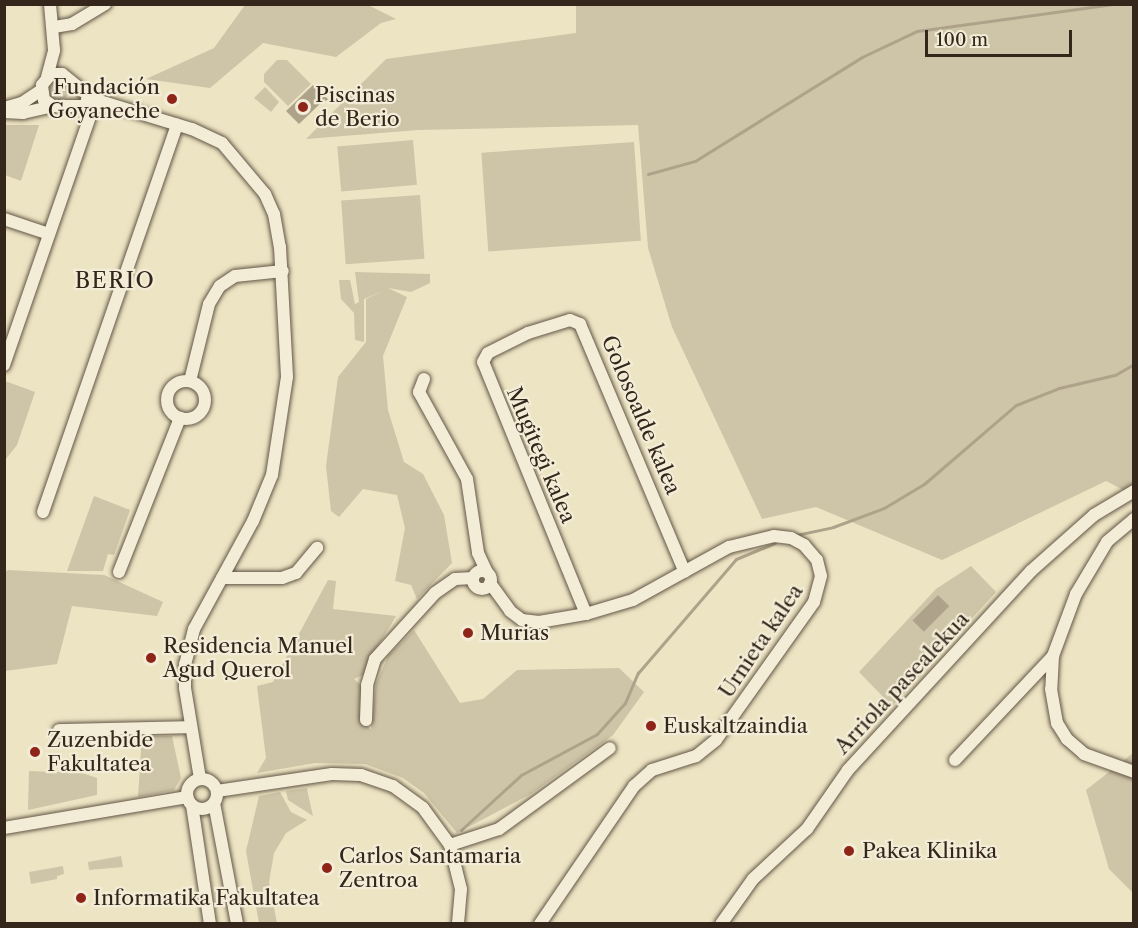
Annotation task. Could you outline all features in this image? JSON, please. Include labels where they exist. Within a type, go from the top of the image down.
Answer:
[{"type":"street","points":[[4,110],[41,90],[47,77],[54,50],[54,27],[50,4]]},
{"type":"street","points":[[54,27],[72,24],[105,4]]},
{"type":"street","points":[[54,50],[70,80],[74,94],[63,106]]},
{"type":"street","points":[[47,77],[57,73],[70,80],[84,93],[110,106],[177,124],[222,143],[255,177],[274,214],[283,271],[287,377],[284,417],[272,475],[253,521],[197,623],[187,652],[185,688],[200,779]]},
{"type":"street","points":[[41,90],[44,100],[63,106],[86,127]]},
{"type":"street","points":[[4,365],[86,127],[90,107],[84,93]]},
{"type":"street","points":[[4,110],[23,113],[63,106],[110,106]]},
{"type":"street","points":[[43,512],[177,124]]},
{"type":"street","points":[[4,219],[49,234]]},
{"type":"street","points":[[190,381],[209,304],[220,286],[235,276],[283,271]]},
{"type":"street","name":"Golosoalde kalea","points":[[528,333],[570,320],[580,324],[685,572]]},
{"type":"street","name":"Mugitegi kalea","points":[[528,333],[488,353],[483,363],[586,614]]},
{"type":"street","points":[[424,379],[419,392],[467,478],[478,553],[488,578]]},
{"type":"street","points":[[180,418],[167,405],[167,395],[174,384],[190,381]]},
{"type":"street","points":[[180,418],[196,416],[204,407],[204,394],[190,381]]},
{"type":"street","points":[[118,572],[180,418]]},
{"type":"street","name":"Arriola pasealekua","points":[[721,924],[753,879],[807,829],[848,770],[1031,571],[1094,515],[1134,491]]},
{"type":"street","points":[[1134,519],[1115,532],[1083,579],[1053,656],[1052,706],[1067,739],[1084,754],[1134,772]]},
{"type":"street","name":"Urnieta kalea","points":[[488,578],[510,611],[522,620],[539,622],[586,614],[633,600],[729,547],[774,536],[791,538],[804,545],[817,560],[821,586],[814,602],[716,740],[696,756],[652,770],[634,786],[541,923]]},
{"type":"street","points":[[222,578],[282,578],[296,573],[317,548]]},
{"type":"street","points":[[366,720],[368,685],[375,658],[435,593],[455,579],[473,578],[479,572],[488,578]]},
{"type":"street","points":[[955,760],[1053,656]]},
{"type":"street","points":[[59,729],[190,727]]},
{"type":"street","points":[[450,845],[500,829],[610,748]]},
{"type":"street","points":[[4,828],[190,801],[204,809],[216,797],[332,774],[361,775],[408,795],[436,823],[450,845],[461,889],[458,924]]},
{"type":"street","points":[[210,924],[190,801],[191,784],[200,779],[212,783],[216,797],[237,924]]},
{"type":"shaded area","points":[[245,5],[368,5],[396,19],[381,23],[336,57],[263,43],[210,88],[146,79],[214,48]]},
{"type":"shaded area","points":[[576,5],[1133,5],[1133,495],[1106,481],[942,560],[816,507],[762,519],[672,327],[648,248],[638,125],[418,130],[306,139],[386,59],[576,33]]},
{"type":"shaded area","points":[[277,60],[287,60],[311,84],[288,106],[264,82],[264,74]]},
{"type":"shaded area","points":[[58,79],[66,82],[69,90],[66,98],[58,101],[50,98],[47,90],[50,82]]},
{"type":"shaded area","name":"Piscinas de Berio","points":[[313,85],[329,100],[323,101],[299,124],[286,111]]},
{"type":"shaded area","points":[[265,87],[279,102],[271,112],[254,98]]},
{"type":"shaded area","points":[[4,125],[39,125],[21,181],[5,175]]},
{"type":"shaded area","points":[[413,140],[417,185],[341,191],[337,147]]},
{"type":"shaded area","points":[[634,142],[641,241],[488,251],[481,153]]},
{"type":"shaded area","points":[[420,195],[424,259],[346,264],[341,201]]},
{"type":"shaded area","points":[[355,272],[430,274],[430,283],[411,292],[388,288],[407,297],[383,356],[388,410],[404,462],[423,474],[444,515],[452,563],[417,599],[411,585],[395,581],[405,528],[397,495],[363,489],[339,517],[331,511],[326,466],[338,377],[366,342],[366,299],[383,291],[364,299],[364,342],[355,340],[354,313],[341,299],[339,280],[350,280],[355,304],[359,302]]},
{"type":"shaded area","points":[[5,381],[35,392],[17,445],[5,460]]},
{"type":"shaded area","points":[[94,496],[130,510],[114,555],[108,554],[103,571],[67,571]]},
{"type":"shaded area","points":[[971,566],[996,592],[892,706],[859,672],[936,589]]},
{"type":"shaded area","points":[[8,570],[104,575],[163,602],[157,616],[72,606],[57,664],[5,671],[4,572]]},
{"type":"shaded area","points":[[328,580],[336,581],[333,609],[396,616],[373,654],[365,674],[354,679],[365,689],[363,720],[371,730],[376,684],[388,656],[414,630],[460,703],[483,699],[517,670],[619,668],[644,692],[613,735],[531,794],[457,833],[424,793],[403,778],[365,764],[315,763],[257,773],[266,758],[257,686],[273,682]]},
{"type":"shaded area","points":[[938,595],[949,606],[924,632],[913,620]]},
{"type":"shaded area","points":[[142,736],[172,736],[181,778],[174,790],[138,797]]},
{"type":"shaded area","points":[[1133,753],[1133,893],[1109,869],[1086,790]]},
{"type":"shaded area","points":[[29,771],[82,773],[97,778],[97,795],[28,810]]},
{"type":"shaded area","points":[[307,788],[313,816],[288,800],[286,791]]},
{"type":"shaded area","points":[[280,792],[291,812],[307,820],[286,833],[274,853],[269,882],[277,923],[259,923],[246,851],[259,796]]},
{"type":"shaded area","points":[[121,856],[123,867],[89,870],[88,862]]},
{"type":"shaded area","points":[[63,866],[64,874],[57,876],[57,879],[31,884],[29,872]]},
{"type":"waterway","points":[[648,174],[695,161],[862,57],[917,31],[1115,4]]},
{"type":"waterway","points":[[796,535],[833,527],[884,508],[924,484],[1016,405],[1059,388],[1115,375],[1134,364]]},
{"type":"waterway","points":[[461,830],[521,775],[597,734],[625,703],[638,673],[736,559],[775,543]]},
{"type":"place","name":"Fundación Goyaneche","points":[[172,99]]},
{"type":"place","name":"Piscinas de Berio","points":[[303,107]]},
{"type":"place","name":"Murias","points":[[468,633]]},
{"type":"place","name":"Residencia Manuel Agud Querol","points":[[151,658]]},
{"type":"place","name":"Euskaltzaindia","points":[[651,726]]},
{"type":"place","name":"Zuzenbide Fakultatea","points":[[35,752]]},
{"type":"place","name":"Pakea Klinika","points":[[849,851]]},
{"type":"place","name":"Carlos Santamaria Zentroa","points":[[327,868]]},
{"type":"place","name":"Informatika Fakultatea","points":[[81,898]]},
{"type":"district","name":"BERIO","points":[[115,281]]}]
